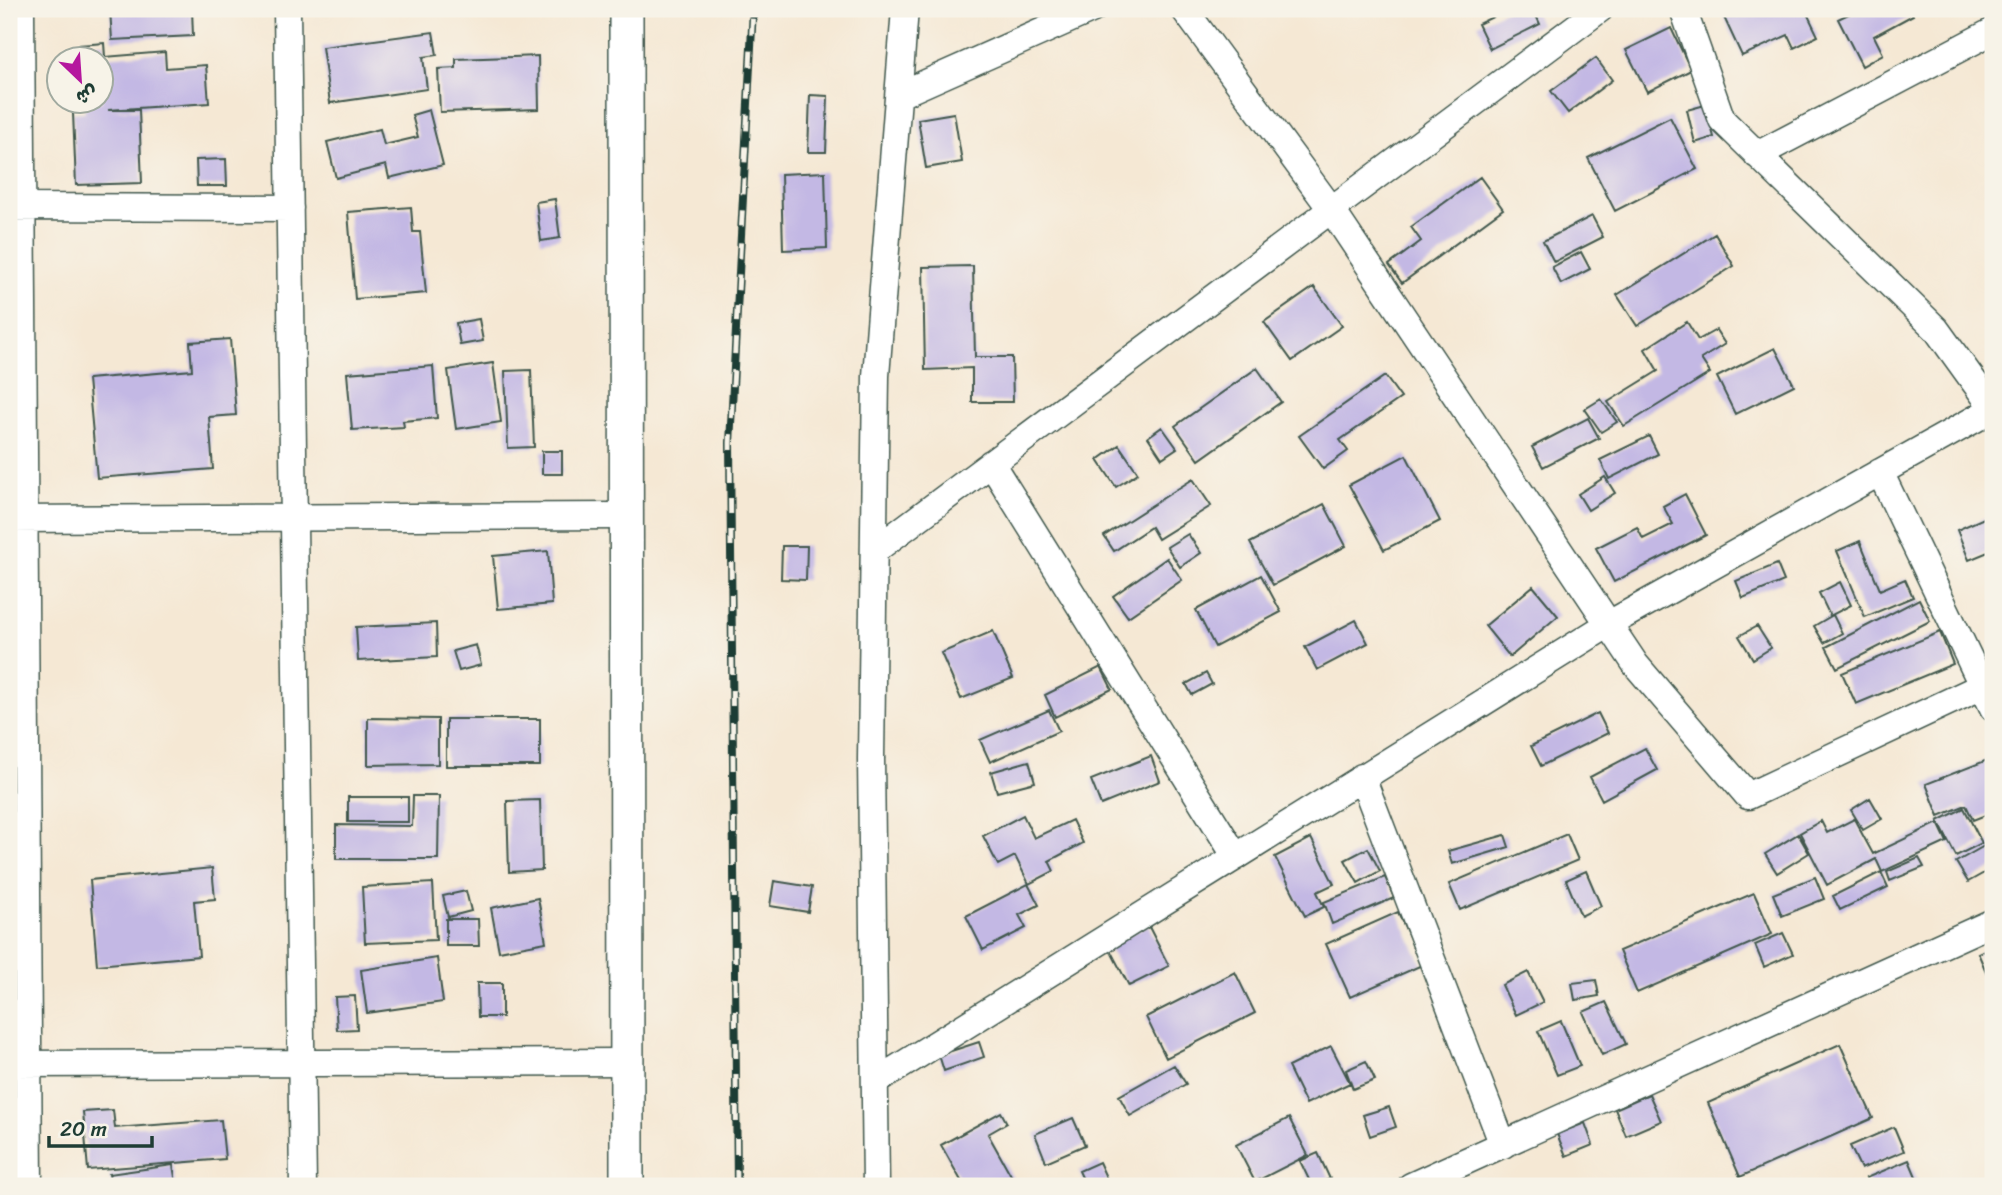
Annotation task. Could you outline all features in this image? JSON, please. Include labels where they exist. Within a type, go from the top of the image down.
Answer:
[{"type":"street","points":[[21,9],[15,207],[18,1064],[29,1186]]},
{"type":"street","points":[[287,9],[303,1186]]},
{"type":"street","points":[[626,9],[627,1186]]},
{"type":"street","points":[[876,1186],[871,758],[876,376],[905,9]]},
{"type":"street","points":[[899,95],[1093,9]]},
{"type":"street","points":[[1184,9],[1331,209],[1636,665],[1748,796],[1990,691],[1881,472]]},
{"type":"street","points":[[874,551],[1600,9]]},
{"type":"street","points":[[875,1082],[1609,624],[1993,409],[1936,329],[1721,120],[1684,9]]},
{"type":"street","points":[[1757,155],[1993,31]]},
{"type":"street","points":[[15,207],[290,208]]},
{"type":"street","points":[[991,463],[1236,857]]},
{"type":"street","points":[[17,519],[627,516]]},
{"type":"street","points":[[1362,778],[1503,1145]]},
{"type":"street","points":[[1411,1186],[1993,922]]},
{"type":"street","points":[[18,1064],[627,1062]]},
{"type":"building","points":[[110,9],[192,9],[193,36],[112,40]]},
{"type":"building","points":[[1509,9],[1533,9],[1540,24],[1490,49],[1478,24]]},
{"type":"building","points":[[1732,9],[1805,9],[1818,36],[1794,48],[1788,35],[1742,56],[1722,13]]},
{"type":"building","points":[[1859,9],[1910,9],[1913,15],[1874,36],[1883,54],[1862,66],[1838,19]]},
{"type":"building","points":[[1671,28],[1691,70],[1647,92],[1626,50]]},
{"type":"building","points":[[433,32],[437,55],[423,57],[427,89],[330,103],[322,47]]},
{"type":"building","points":[[104,43],[104,46],[80,46]]},
{"type":"building","points":[[165,52],[166,68],[206,65],[209,103],[116,109],[116,56]]},
{"type":"building","points":[[538,56],[539,109],[440,112],[438,69],[456,68],[456,59]]},
{"type":"building","points":[[1596,58],[1612,80],[1568,113],[1551,91]]},
{"type":"building","points":[[810,95],[828,96],[826,152],[808,152]]},
{"type":"building","points":[[1705,105],[1714,137],[1695,143],[1687,110]]},
{"type":"building","points":[[116,110],[139,110],[142,183],[76,185],[73,116],[116,116]]},
{"type":"building","points":[[429,110],[443,165],[389,178],[386,165],[336,178],[327,142],[380,129],[384,145],[418,137],[412,115]]},
{"type":"building","points":[[954,113],[962,162],[926,168],[918,119]]},
{"type":"building","points":[[1670,117],[1697,169],[1615,211],[1588,158]]},
{"type":"building","points":[[226,159],[227,186],[197,186],[196,160]]},
{"type":"building","points":[[825,172],[827,248],[783,250],[781,174]]},
{"type":"building","points":[[1480,177],[1503,209],[1402,283],[1389,265],[1421,241],[1411,227]]},
{"type":"building","points":[[555,199],[560,238],[541,241],[536,202]]},
{"type":"building","points":[[411,207],[413,232],[420,232],[426,293],[355,299],[348,212]]},
{"type":"building","points":[[1592,216],[1603,237],[1554,262],[1543,241]]},
{"type":"building","points":[[1715,234],[1734,266],[1637,326],[1617,295]]},
{"type":"building","points":[[1581,252],[1590,269],[1561,284],[1552,267]]},
{"type":"building","points":[[973,266],[975,357],[1012,357],[1013,402],[972,402],[972,368],[925,370],[923,267]]},
{"type":"building","points":[[1314,287],[1342,326],[1292,361],[1264,322]]},
{"type":"building","points":[[479,319],[483,341],[460,345],[456,323]]},
{"type":"building","points":[[1687,322],[1698,340],[1716,330],[1725,344],[1701,359],[1710,373],[1624,426],[1608,402],[1658,371],[1645,349]]},
{"type":"building","points":[[230,339],[236,415],[209,417],[213,469],[97,478],[88,379],[192,370],[190,342]]},
{"type":"building","points":[[1775,348],[1794,385],[1735,414],[1717,377]]},
{"type":"building","points":[[493,363],[501,422],[456,429],[448,370]]},
{"type":"building","points":[[433,366],[437,418],[403,421],[404,427],[352,430],[347,373]]},
{"type":"building","points":[[1257,368],[1281,402],[1199,460],[1175,426]]},
{"type":"building","points":[[531,370],[534,447],[508,448],[505,371]]},
{"type":"building","points":[[1385,376],[1401,398],[1340,440],[1348,451],[1323,469],[1299,436]]},
{"type":"building","points":[[1601,399],[1617,422],[1601,432],[1585,409]]},
{"type":"building","points":[[1588,418],[1599,438],[1543,467],[1532,447]]},
{"type":"building","points":[[1162,427],[1177,448],[1162,458],[1148,437]]},
{"type":"building","points":[[1649,436],[1658,454],[1609,479],[1600,460]]},
{"type":"building","points":[[1119,445],[1138,473],[1116,487],[1098,460]]},
{"type":"building","points":[[542,451],[562,451],[562,474],[542,474]]},
{"type":"building","points":[[1406,455],[1440,521],[1384,550],[1349,485]]},
{"type":"building","points":[[1605,477],[1615,493],[1588,510],[1578,494]]},
{"type":"building","points":[[1193,479],[1211,506],[1158,539],[1151,527],[1114,551],[1104,536]]},
{"type":"building","points":[[1685,494],[1706,535],[1614,582],[1596,548],[1637,527],[1643,539],[1673,524],[1663,506]]},
{"type":"building","points":[[1324,504],[1346,546],[1273,585],[1250,543]]},
{"type":"building","points":[[1993,514],[1993,550],[1969,560],[1957,530]]},
{"type":"building","points":[[1188,534],[1201,553],[1180,567],[1167,547]]},
{"type":"building","points":[[1860,541],[1880,590],[1905,579],[1913,597],[1865,617],[1837,551]]},
{"type":"building","points":[[782,546],[807,546],[806,580],[781,579]]},
{"type":"building","points":[[548,551],[552,604],[498,609],[493,556]]},
{"type":"building","points":[[1167,558],[1182,580],[1128,617],[1113,596]]},
{"type":"building","points":[[1777,564],[1784,581],[1743,598],[1736,581]]},
{"type":"building","points":[[1261,575],[1281,612],[1215,647],[1196,610]]},
{"type":"building","points":[[1840,582],[1851,605],[1830,616],[1819,593]]},
{"type":"building","points":[[1533,586],[1558,616],[1510,657],[1485,626]]},
{"type":"building","points":[[1919,599],[1930,621],[1837,668],[1826,647]]},
{"type":"building","points":[[1833,615],[1842,633],[1824,643],[1814,626]]},
{"type":"building","points":[[1356,620],[1368,643],[1317,670],[1305,647]]},
{"type":"building","points":[[436,623],[437,657],[358,661],[356,627]]},
{"type":"building","points":[[1757,626],[1771,648],[1753,659],[1739,636]]},
{"type":"building","points":[[993,631],[1013,678],[961,699],[941,653]]},
{"type":"building","points":[[1940,632],[1953,664],[1856,704],[1842,673]]},
{"type":"building","points":[[476,645],[481,665],[459,671],[453,651]]},
{"type":"building","points":[[1101,667],[1112,689],[1055,717],[1045,695]]},
{"type":"building","points":[[1206,673],[1212,684],[1192,695],[1186,684]]},
{"type":"building","points":[[1049,710],[1059,731],[990,762],[980,740]]},
{"type":"building","points":[[1598,713],[1608,733],[1541,766],[1531,746]]},
{"type":"building","points":[[368,718],[438,719],[438,764],[368,765]]},
{"type":"building","points":[[446,719],[540,719],[540,766],[446,766]]},
{"type":"building","points":[[1645,748],[1657,770],[1602,800],[1590,777]]},
{"type":"building","points":[[1151,756],[1160,781],[1101,805],[1091,780]]},
{"type":"building","points":[[1990,759],[1993,767],[1993,812],[1973,820],[1966,805],[1939,816],[1926,784]]},
{"type":"building","points":[[1029,761],[1035,782],[997,792],[991,772]]},
{"type":"building","points":[[413,796],[439,796],[438,859],[336,859],[336,825],[412,826]]},
{"type":"building","points":[[348,797],[408,797],[408,822],[348,822]]},
{"type":"building","points":[[1870,798],[1882,819],[1863,830],[1851,810]]},
{"type":"building","points":[[540,800],[542,870],[509,872],[507,801]]},
{"type":"building","points":[[1964,808],[1982,843],[1956,856],[1938,821]]},
{"type":"building","points":[[1023,815],[1034,838],[1072,820],[1083,843],[1049,861],[1054,871],[1029,884],[1015,856],[998,865],[983,836]]},
{"type":"building","points":[[1854,819],[1873,854],[1938,823],[1947,842],[1882,872],[1876,859],[1827,885],[1800,833],[1821,821],[1827,833]]},
{"type":"building","points":[[1567,834],[1578,860],[1460,910],[1449,884]]},
{"type":"building","points":[[1798,834],[1809,853],[1777,873],[1765,854]]},
{"type":"building","points":[[1505,835],[1509,847],[1452,864],[1448,851]]},
{"type":"building","points":[[1311,838],[1334,884],[1317,892],[1324,907],[1305,916],[1275,857]]},
{"type":"building","points":[[1993,841],[1993,868],[1968,882],[1956,862]]},
{"type":"building","points":[[1368,848],[1380,871],[1358,883],[1345,860]]},
{"type":"building","points":[[1919,858],[1924,867],[1890,881],[1887,872]]},
{"type":"building","points":[[212,868],[215,899],[194,901],[199,956],[97,965],[90,880]]},
{"type":"building","points":[[1586,871],[1601,906],[1581,916],[1566,880]]},
{"type":"building","points":[[1881,872],[1888,887],[1840,910],[1833,896]]},
{"type":"building","points":[[1385,877],[1394,898],[1332,924],[1324,902]]},
{"type":"building","points":[[1815,877],[1824,899],[1782,916],[1773,894]]},
{"type":"building","points":[[774,881],[812,887],[808,912],[770,906]]},
{"type":"building","points":[[433,883],[436,940],[365,943],[362,887]]},
{"type":"building","points":[[1028,884],[1039,905],[1019,915],[1026,928],[983,950],[966,916]]},
{"type":"building","points":[[466,891],[471,911],[448,917],[443,896]]},
{"type":"building","points":[[1754,893],[1772,934],[1637,993],[1619,951]]},
{"type":"building","points":[[538,898],[546,942],[499,951],[491,908]]},
{"type":"building","points":[[1398,912],[1422,965],[1350,997],[1326,944]]},
{"type":"building","points":[[446,919],[478,919],[479,946],[446,946]]},
{"type":"building","points":[[1148,925],[1169,966],[1129,986],[1108,946]]},
{"type":"building","points":[[1783,933],[1793,954],[1764,967],[1755,945]]},
{"type":"building","points":[[1993,946],[1993,971],[1987,974],[1978,953]]},
{"type":"building","points":[[437,958],[443,1002],[367,1013],[361,970]]},
{"type":"building","points":[[1235,972],[1255,1013],[1166,1058],[1146,1017]]},
{"type":"building","points":[[1528,972],[1543,1002],[1516,1015],[1502,985]]},
{"type":"building","points":[[1596,980],[1599,996],[1575,1000],[1572,983]]},
{"type":"building","points":[[477,983],[502,983],[502,1017],[478,1017]]},
{"type":"building","points":[[355,996],[357,1029],[337,1030],[335,997]]},
{"type":"building","points":[[1606,1002],[1626,1044],[1602,1055],[1583,1012]]},
{"type":"building","points":[[1561,1021],[1580,1066],[1557,1075],[1538,1031]]},
{"type":"building","points":[[979,1042],[984,1057],[944,1071],[939,1055]]},
{"type":"building","points":[[1840,1044],[1873,1118],[1740,1177],[1708,1103]]},
{"type":"building","points":[[1331,1046],[1350,1083],[1306,1104],[1288,1067]]},
{"type":"building","points":[[1366,1061],[1375,1080],[1353,1089],[1346,1070]]},
{"type":"building","points":[[1174,1065],[1186,1084],[1130,1116],[1119,1096]]},
{"type":"building","points":[[1649,1094],[1661,1121],[1626,1136],[1615,1109]]},
{"type":"building","points":[[1389,1107],[1396,1127],[1370,1136],[1363,1115]]},
{"type":"building","points":[[113,1110],[115,1128],[221,1120],[225,1159],[88,1170],[83,1112]]},
{"type":"building","points":[[1001,1112],[1007,1123],[988,1134],[1017,1186],[964,1186],[941,1145]]},
{"type":"building","points":[[1073,1118],[1085,1145],[1046,1162],[1035,1134]]},
{"type":"building","points":[[1289,1118],[1308,1155],[1255,1182],[1236,1145]]},
{"type":"building","points":[[1585,1123],[1593,1145],[1566,1156],[1557,1134]]},
{"type":"building","points":[[1894,1127],[1904,1151],[1861,1169],[1850,1146]]},
{"type":"building","points":[[1318,1153],[1330,1179],[1312,1186],[1300,1161]]},
{"type":"building","points":[[1909,1160],[1920,1186],[1869,1186],[1866,1178]]},
{"type":"building","points":[[1099,1162],[1110,1186],[1086,1186],[1079,1171]]},
{"type":"building","points":[[173,1165],[176,1183],[111,1186],[109,1174]]},
{"type":"railway","points":[[737,1186],[730,443],[753,9]]}]
